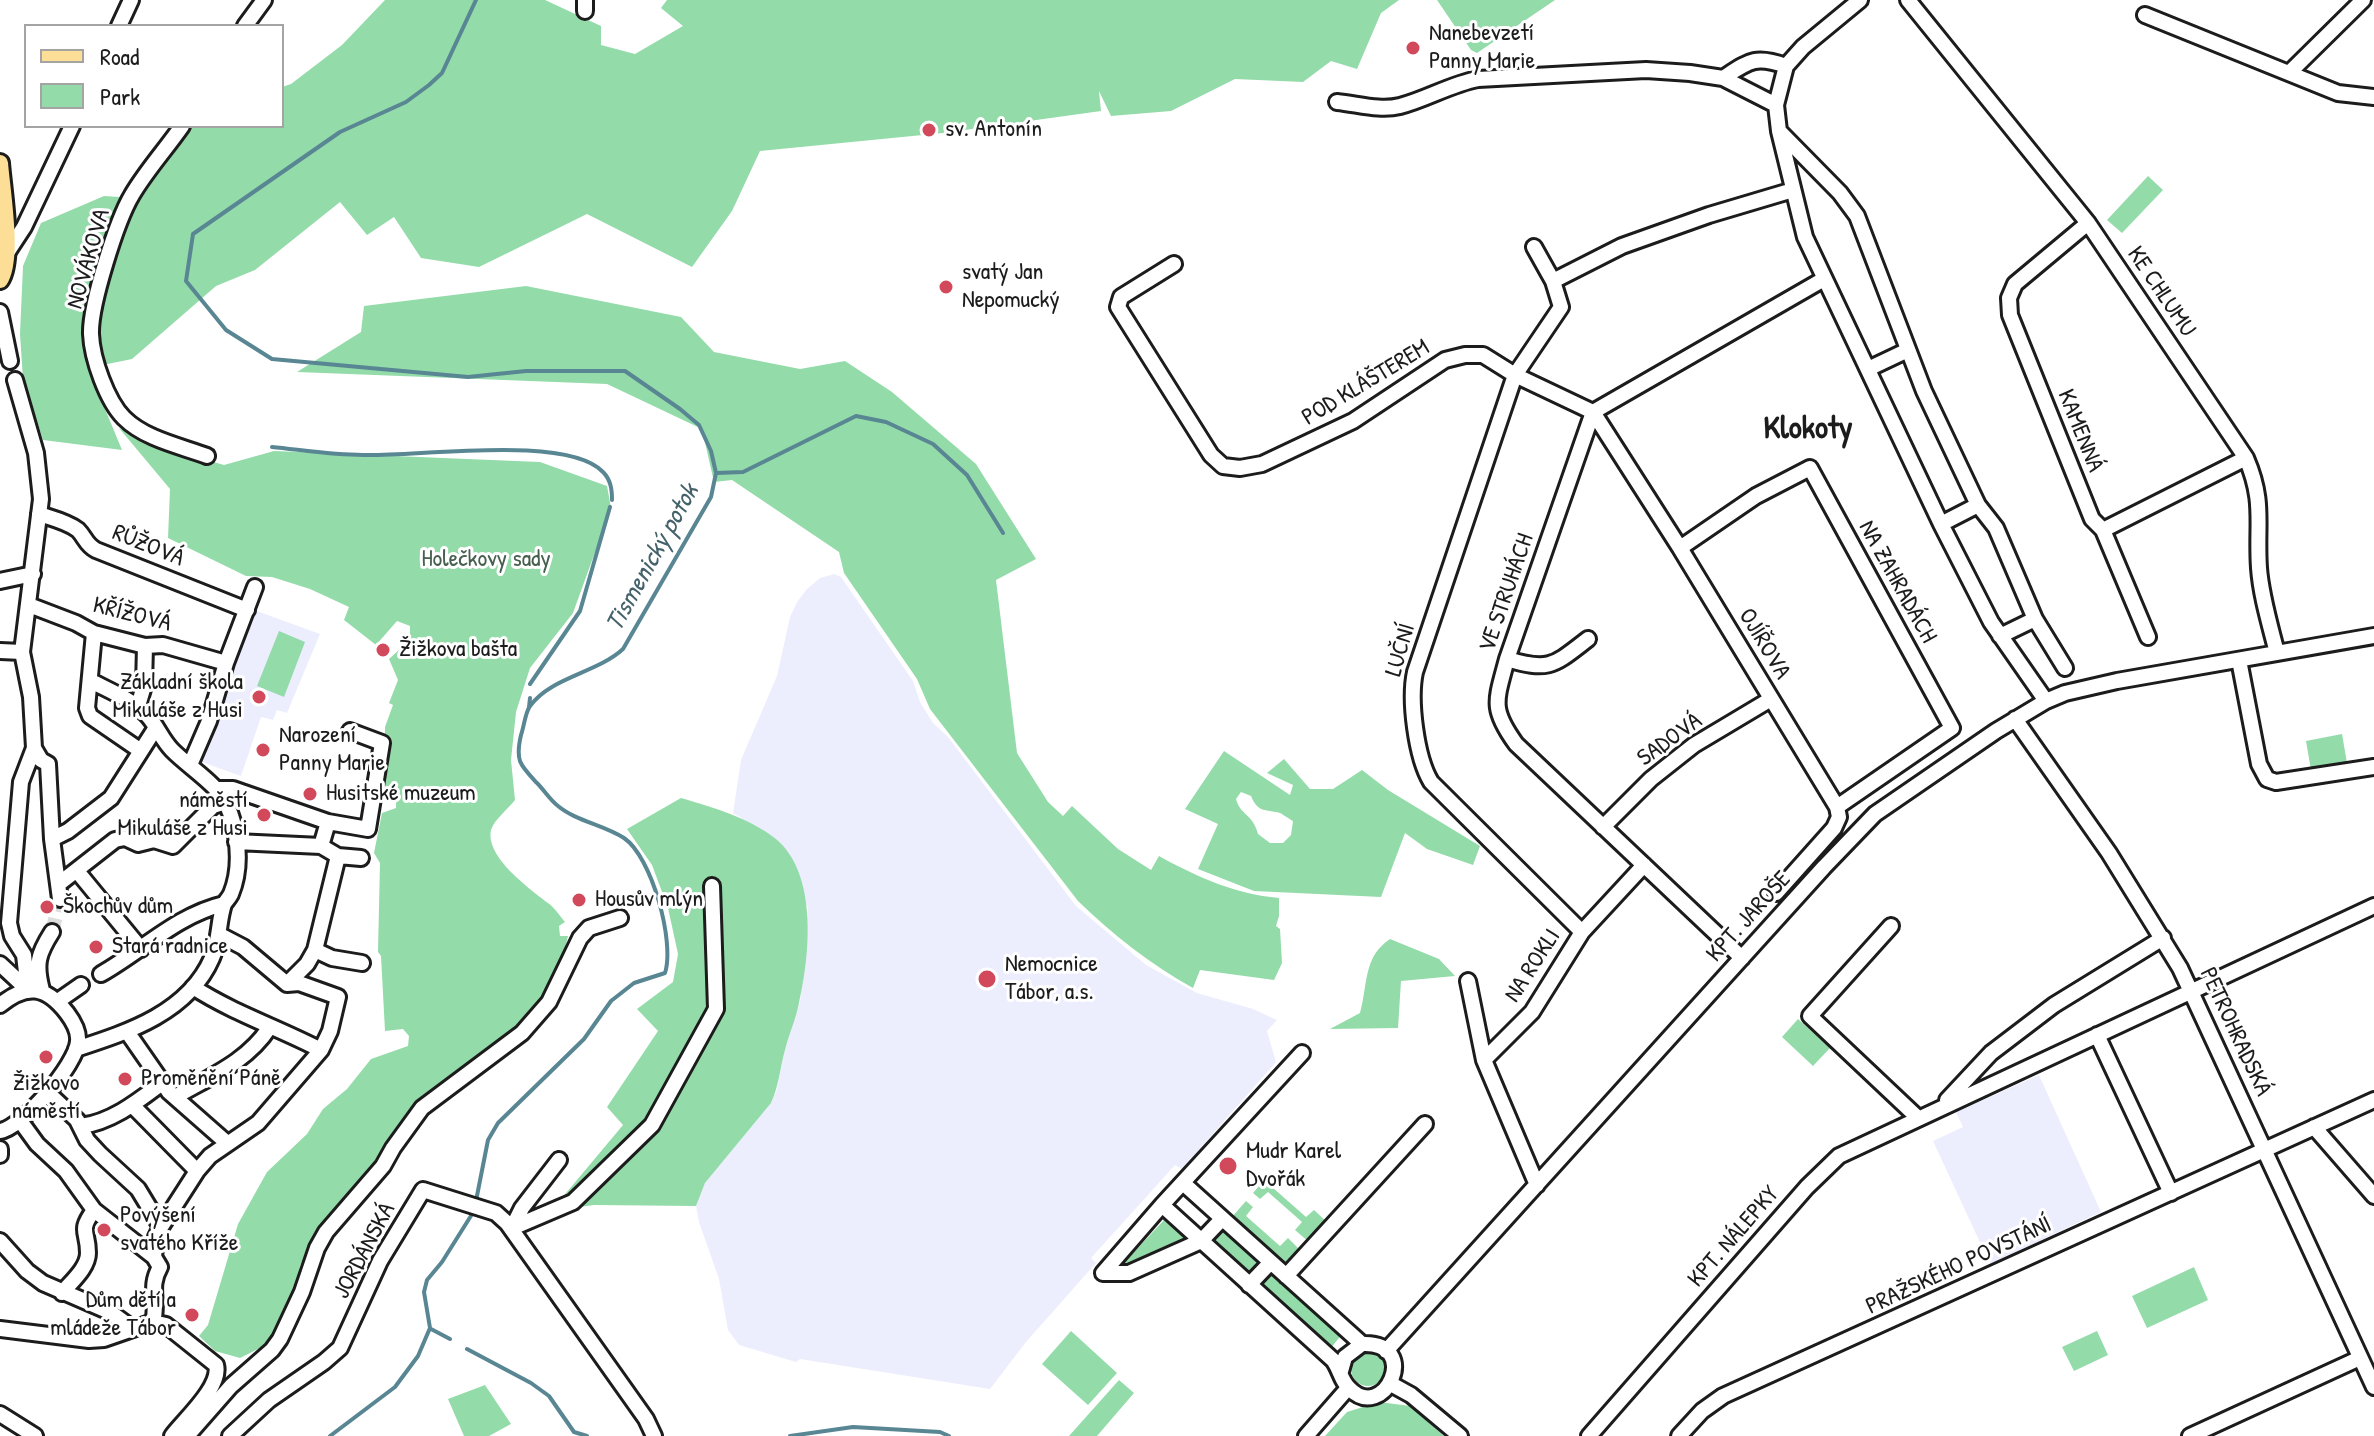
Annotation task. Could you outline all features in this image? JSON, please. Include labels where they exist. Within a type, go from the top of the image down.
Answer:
[{"type":"main road","points":[[0,163],[7,253],[6,271],[0,280]]},
{"type":"street","points":[[120,24],[131,0]]},
{"type":"street","points":[[246,24],[264,0]]},
{"type":"street","points":[[1860,0],[1803,47],[1786,66],[1776,105],[1779,131],[1805,237],[1941,524],[2000,636],[2046,701]]},
{"type":"street","name":"KE CHLUMU","points":[[1908,0],[2088,223],[2246,458],[2259,496],[2259,568],[2277,653]]},
{"type":"street","points":[[2289,73],[2360,1]]},
{"type":"street","points":[[2145,15],[2338,93],[2374,97]]},
{"type":"street","points":[[1723,78],[1746,63],[1767,59],[1786,66]]},
{"type":"street","points":[[1337,102],[1375,108],[1399,106],[1478,79],[1646,70],[1723,78],[1776,105]]},
{"type":"street","points":[[7,253],[24,227],[71,128]]},
{"type":"street","name":"NOVÁKOVA","points":[[181,128],[132,195],[116,228],[98,292],[91,335],[101,379],[114,406],[125,419],[157,438],[207,456]]},
{"type":"street","points":[[1779,131],[1840,193],[1857,216],[1924,391],[1978,505],[1996,528],[2035,619],[2065,668]]},
{"type":"street","points":[[1534,247],[1553,281],[1622,246],[1793,190]]},
{"type":"street","name":"KAMENNÁ","points":[[2088,223],[2015,284],[2009,298],[2010,315],[2092,519],[2103,530],[2148,637]]},
{"type":"street","name":"POD KLÁŠTEREM","points":[[1174,264],[1121,297],[1118,307],[1211,455],[1223,466],[1240,468],[1262,464],[1302,446],[1353,421],[1445,360],[1465,355],[1483,355],[1515,375],[1593,412]]},
{"type":"street","points":[[1593,412],[1824,279]]},
{"type":"street","name":"LUČNÍ","points":[[1553,281],[1561,307],[1515,375],[1411,690],[1424,769],[1431,782],[1582,932]]},
{"type":"street","points":[[0,312],[10,361]]},
{"type":"street","points":[[1868,369],[1908,350]]},
{"type":"street","points":[[15,380],[36,453],[40,479],[33,574],[22,652],[31,697],[34,748],[21,782],[9,923],[12,936],[24,955],[35,990]]},
{"type":"street","name":"OJÍŘOVA","points":[[1593,412],[1680,548],[1837,807]]},
{"type":"street","name":"VE STRUHÁCH","points":[[1593,412],[1507,659],[1496,700],[1500,722],[1516,744],[1742,958]]},
{"type":"street","points":[[2103,530],[2246,458]]},
{"type":"street","name":"NA ZAHRADÁCH","points":[[1680,548],[1756,496],[1810,468],[1952,728],[1837,807]]},
{"type":"street","points":[[1941,524],[1978,505]]},
{"type":"street","name":"RŮŽOVÁ","points":[[39,514],[79,531],[85,542],[96,550],[247,610]]},
{"type":"street","points":[[0,581],[33,574]]},
{"type":"street","points":[[194,768],[226,663],[255,587]]},
{"type":"street","name":"KŘÍŽOVÁ","points":[[29,605],[94,633],[145,646],[163,645],[226,663]]},
{"type":"street","points":[[2000,636],[2035,619]]},
{"type":"street","points":[[94,633],[87,708],[90,716],[141,751]]},
{"type":"street","name":"KPT. JAROŠE","points":[[1386,1351],[1875,814],[2015,719],[2065,693],[2374,636]]},
{"type":"street","points":[[1507,659],[1542,667],[1559,661],[1588,639]]},
{"type":"street","points":[[138,706],[144,686],[145,646]]},
{"type":"street","points":[[0,651],[22,652]]},
{"type":"street","points":[[2239,660],[2259,764],[2267,779],[2276,782],[2374,767]]},
{"type":"street","points":[[76,1049],[128,1033],[157,1016],[193,987],[212,960],[220,935],[224,904],[232,893],[237,848],[232,814],[221,796],[166,744],[138,706],[91,681]]},
{"type":"street","name":"SADOVÁ","points":[[1603,827],[1651,779],[1694,745],[1771,699]]},
{"type":"street","name":"PETROHRADSKÁ","points":[[2015,719],[2109,853],[2163,938],[2192,992],[2374,1387]]},
{"type":"street","points":[[52,839],[68,831],[111,798],[155,729]]},
{"type":"street","points":[[60,883],[115,840],[125,838],[138,844],[154,840],[173,846],[221,796],[233,789],[328,822],[368,829],[382,743],[350,731]]},
{"type":"street","points":[[34,748],[41,760],[48,764],[52,839],[60,899]]},
{"type":"street","points":[[1776,893],[1834,828],[1839,817],[1837,807]]},
{"type":"street","points":[[321,846],[328,822]]},
{"type":"street","points":[[237,848],[321,846],[338,856],[361,858]]},
{"type":"street","points":[[287,984],[307,964],[315,950],[338,856]]},
{"type":"street","name":"NA ROKLI","points":[[1484,1060],[1532,1012],[1582,932],[1644,865]]},
{"type":"street","points":[[77,871],[141,949]]},
{"type":"street","points":[[512,1228],[573,1202],[652,1125],[716,1009],[712,886]]},
{"type":"street","points":[[101,974],[183,920],[204,909],[224,904]]},
{"type":"street","name":"KPT. NÁLEPKY","points":[[1589,1436],[1830,1163],[1849,1149],[2374,906]]},
{"type":"street","points":[[187,1436],[231,1386],[272,1350],[280,1339],[326,1232],[383,1166],[416,1115],[430,1100],[522,1033],[549,1002],[580,938],[589,928],[620,918]]},
{"type":"street","points":[[1891,926],[1810,1016],[1917,1117]]},
{"type":"street","points":[[35,990],[38,955],[52,932]]},
{"type":"street","points":[[154,1257],[156,1237],[161,1227],[197,1171],[227,1143],[258,1123],[321,1050],[330,1031],[338,997],[299,983],[287,984],[243,947],[220,935]]},
{"type":"street","name":"KPT. NÁLEPKY","points":[[1941,1106],[1991,1053],[2070,994],[2163,938]]},
{"type":"street","points":[[315,950],[332,958],[362,963]]},
{"type":"street","points":[[0,964],[35,990],[58,1001],[76,1030],[78,1041],[67,1069],[21,1122],[0,1131]]},
{"type":"street","points":[[1468,981],[1484,1060],[1537,1185]]},
{"type":"street","points":[[58,1001],[81,985]]},
{"type":"street","points":[[193,987],[269,1028],[295,1036],[321,1050]]},
{"type":"street","points":[[0,1005],[35,990]]},
{"type":"street","points":[[175,1097],[234,1064],[260,1042],[269,1028]]},
{"type":"street","points":[[128,1033],[162,1083],[227,1143]]},
{"type":"street","points":[[2097,1035],[2171,1193]]},
{"type":"street","points":[[1222,1219],[1201,1241],[1129,1273],[1103,1273],[1302,1053]]},
{"type":"street","points":[[81,1126],[100,1121],[132,1105],[162,1083]]},
{"type":"street","points":[[47,1092],[81,1126],[87,1140],[138,1189],[161,1227]]},
{"type":"street","name":"PRAŽSKÉHO POVSTÁNÍ","points":[[1679,1436],[1702,1411],[1723,1396],[2374,1100]]},
{"type":"street","points":[[132,1105],[197,1171]]},
{"type":"street","points":[[21,1122],[37,1144],[66,1171],[94,1210],[154,1257],[160,1267],[151,1285],[157,1307],[153,1322]]},
{"type":"street","points":[[1286,1276],[1425,1124]]},
{"type":"street","points":[[2314,1127],[2374,1196]]},
{"type":"street","points":[[512,1228],[522,1208],[559,1160]]},
{"type":"street","points":[[1162,1205],[1333,1360],[1348,1388],[1362,1396],[1386,1390],[1391,1384],[1394,1366],[1386,1351],[1379,1346],[1362,1344],[1183,1183]]},
{"type":"street","name":"JORDÁNSKÁ","points":[[230,1436],[269,1400],[340,1348],[380,1261],[423,1190],[496,1213],[512,1228],[646,1419],[654,1436]]},
{"type":"street","points":[[62,1293],[85,1265],[88,1251],[84,1225],[94,1210]]},
{"type":"street","points":[[0,1241],[27,1271],[62,1293],[110,1312],[132,1328]]},
{"type":"street","points":[[1249,1285],[1271,1262]]},
{"type":"street","points":[[0,1329],[89,1340],[104,1339],[153,1322],[166,1325],[216,1365],[217,1379],[172,1436]]},
{"type":"street","points":[[1341,1371],[1345,1357],[1362,1344]]},
{"type":"street","points":[[2190,1436],[2360,1358]]},
{"type":"street","points":[[1391,1384],[1411,1395],[1460,1436]]},
{"type":"street","points":[[1306,1436],[1348,1388]]},
{"type":"street","points":[[0,1414],[35,1436]]},
{"type":"shaded area","name":"Nemocnice Tábor, a.s.","points":[[834,574],[841,577],[913,681],[920,702],[933,723],[948,737],[1076,906],[1146,965],[1197,993],[1253,1009],[1277,1020],[1267,1031],[1276,1062],[1182,1169],[1175,1165],[1091,1258],[1096,1263],[1026,1342],[990,1389],[800,1359],[796,1362],[739,1345],[728,1330],[719,1279],[699,1222],[696,1206],[705,1183],[771,1103],[800,1002],[808,908],[776,839],[733,813],[741,760],[777,676],[790,617],[807,589],[820,578]]},
{"type":"shaded area","name":"Základní škola Mikuláše z Husi","points":[[254,610],[320,634],[287,713],[277,710],[273,720],[261,717],[241,776],[199,761]]},
{"type":"shaded area","points":[[2039,1075],[2101,1212],[1990,1264],[1933,1141],[1963,1127],[1956,1112]]},
{"type":"green space","points":[[385,0],[545,0],[601,26],[601,45],[635,54],[683,26],[661,8],[667,0],[1399,0],[1381,13],[1357,69],[1331,61],[1303,82],[1235,79],[1171,111],[1111,116],[1099,91],[1101,111],[943,133],[760,151],[732,211],[692,267],[587,214],[479,267],[421,258],[394,217],[367,235],[340,202],[255,270],[216,286],[132,359],[88,368],[122,450],[43,440],[23,379],[20,334],[23,266],[41,223],[104,196],[135,198],[187,128],[284,128],[284,86],[342,45]]},
{"type":"green space","points":[[1437,0],[1555,0],[1477,53],[1471,50]]},
{"type":"green space","points":[[2148,176],[2163,190],[2122,233],[2107,220]]},
{"type":"green space","points":[[526,286],[681,317],[714,352],[800,369],[845,361],[892,392],[976,464],[1036,559],[996,580],[1017,753],[1048,802],[1063,816],[1072,806],[1118,849],[1151,870],[1159,856],[1217,883],[1247,893],[1279,898],[1276,926],[1280,929],[1282,963],[1274,980],[1200,970],[1193,988],[1132,948],[1078,901],[930,709],[917,679],[844,573],[839,552],[732,480],[714,482],[702,429],[607,384],[297,372],[361,332],[364,306]]},
{"type":"green space","name":"Holečkovy sady","points":[[119,428],[168,449],[224,465],[274,451],[540,462],[607,486],[611,508],[573,613],[530,668],[516,712],[511,760],[515,800],[491,830],[495,851],[510,871],[553,907],[565,922],[559,926],[560,936],[568,936],[559,972],[544,998],[509,1035],[425,1096],[405,1119],[378,1162],[318,1229],[300,1266],[291,1307],[270,1343],[240,1358],[215,1351],[199,1336],[208,1325],[238,1224],[267,1172],[307,1134],[323,1109],[347,1089],[371,1059],[408,1046],[409,1036],[403,1029],[385,1031],[381,956],[378,952],[380,863],[374,853],[382,813],[396,808],[396,799],[385,793],[385,727],[393,705],[389,703],[398,680],[389,659],[410,640],[410,626],[397,621],[376,645],[344,620],[349,607],[310,589],[272,577],[246,576],[168,538],[170,489]]},
{"type":"green space","points":[[279,631],[305,642],[284,697],[257,686]]},
{"type":"green space","points":[[2342,734],[2347,763],[2311,770],[2306,741]]},
{"type":"green space","points":[[1224,751],[1290,795],[1293,785],[1267,773],[1284,759],[1310,789],[1333,789],[1362,770],[1388,790],[1480,846],[1473,865],[1427,849],[1405,833],[1381,897],[1254,891],[1198,869],[1218,824],[1185,809]],"holes":[[[1241,792],[1251,796],[1259,808],[1280,813],[1293,821],[1291,835],[1283,843],[1270,843],[1258,834],[1253,822],[1240,808],[1236,799]]]},
{"type":"green space","points":[[681,798],[730,814],[765,831],[789,854],[799,873],[807,916],[806,962],[798,1009],[776,1090],[771,1103],[705,1183],[696,1206],[594,1205],[551,1211],[623,1125],[607,1107],[658,1031],[637,1009],[673,982],[678,954],[668,908],[652,865],[627,829]]},
{"type":"green space","points":[[1390,939],[1439,959],[1455,976],[1401,981],[1398,1028],[1330,1029],[1360,1013],[1371,963],[1381,946]]},
{"type":"green space","points":[[1798,1019],[1830,1048],[1813,1066],[1782,1037]]},
{"type":"green space","points":[[1271,1172],[1278,1179],[1272,1187],[1306,1217],[1314,1210],[1328,1223],[1310,1243],[1295,1230],[1302,1222],[1268,1192],[1260,1199],[1253,1193]]},
{"type":"green space","points":[[1246,1201],[1253,1207],[1246,1216],[1280,1246],[1288,1238],[1302,1252],[1287,1268],[1231,1218]]},
{"type":"green space","points":[[1164,1220],[1184,1238],[1121,1266]]},
{"type":"green space","points":[[1226,1227],[1263,1261],[1249,1276],[1213,1242],[1214,1235]]},
{"type":"green space","points":[[2194,1267],[2208,1300],[2147,1328],[2132,1296]]},
{"type":"green space","points":[[1273,1273],[1343,1333],[1330,1349],[1264,1289],[1263,1279]]},
{"type":"green space","points":[[1071,1331],[1117,1373],[1088,1405],[1042,1364]]},
{"type":"green space","points":[[2097,1331],[2108,1355],[2074,1371],[2062,1347]]},
{"type":"green space","points":[[1368,1352],[1380,1357],[1385,1369],[1380,1381],[1368,1386],[1356,1381],[1351,1369],[1356,1357]]},
{"type":"green space","points":[[1119,1380],[1134,1393],[1097,1436],[1069,1436]]},
{"type":"green space","points":[[485,1385],[511,1424],[489,1436],[464,1436],[448,1399]]},
{"type":"green space","points":[[1379,1402],[1410,1406],[1444,1436],[1325,1436],[1347,1412]]},
{"type":"waterway","name":"Tismenický potok","points":[[330,1436],[395,1387],[418,1356],[430,1328],[424,1292],[427,1280],[474,1211],[488,1140],[498,1123],[584,1039],[611,1001],[634,983],[665,973],[667,959],[659,901],[644,863],[634,848],[624,838],[573,816],[555,804],[523,767],[519,751],[527,712],[539,696],[623,649],[711,497],[716,473],[711,451],[699,425],[625,371],[526,371],[468,377],[272,359],[226,330],[186,281],[193,234],[340,132],[406,102],[429,85],[442,73],[476,0]]},
{"type":"waterway","points":[[716,473],[743,472],[856,416],[886,422],[933,444],[967,475],[1003,533]]},
{"type":"waterway","points":[[272,447],[352,455],[489,450],[558,454],[585,460],[603,472],[608,478],[612,500]]},
{"type":"waterway","points":[[530,684],[580,611],[610,507]]},
{"type":"waterway","name":"Tismenický potok","points":[[529,707],[530,698]]},
{"type":"waterway","points":[[431,1329],[450,1339]]},
{"type":"waterway","points":[[467,1349],[549,1396],[574,1432],[587,1436]]},
{"type":"waterway","points":[[790,1436],[853,1427],[940,1432],[949,1436]]},
{"type":"tunnel","points":[[52,932],[60,899]]},
{"type":"place","name":"Nanebevzetí Panny Marie","points":[[1413,48]]},
{"type":"place","name":"sv. Antonín","points":[[929,130]]},
{"type":"place","name":"svatý Jan Nepomucký","points":[[946,287]]},
{"type":"place","name":"Žižkova bašta","points":[[383,650]]},
{"type":"place","name":"Základní škola Mikuláše z Husi","points":[[259,697]]},
{"type":"place","name":"Narození Panny Marie","points":[[263,750]]},
{"type":"place","name":"Husitské muzeum","points":[[310,794]]},
{"type":"place","name":"náměstí Mikuláše z Husi","points":[[264,815]]},
{"type":"place","name":"Housův mlýn","points":[[579,900]]},
{"type":"place","name":"Škochův dům","points":[[47,907]]},
{"type":"place","name":"Stará radnice","points":[[96,947]]},
{"type":"place","name":"Nemocnice Tábor, a.s.","points":[[987,979]]},
{"type":"place","name":"Žižkovo náměstí","points":[[46,1057]]},
{"type":"place","name":"Proměnění Páně","points":[[125,1079]]},
{"type":"place","name":"Mudr Karel Dvořák","points":[[1228,1166]]},
{"type":"place","name":"Povýšení svatého Kříže","points":[[104,1230]]},
{"type":"place","name":"Dům dětí a mládeže Tábor","points":[[192,1315]]},
{"type":"district","name":"Klokoty","points":[[1808,429]]}]
